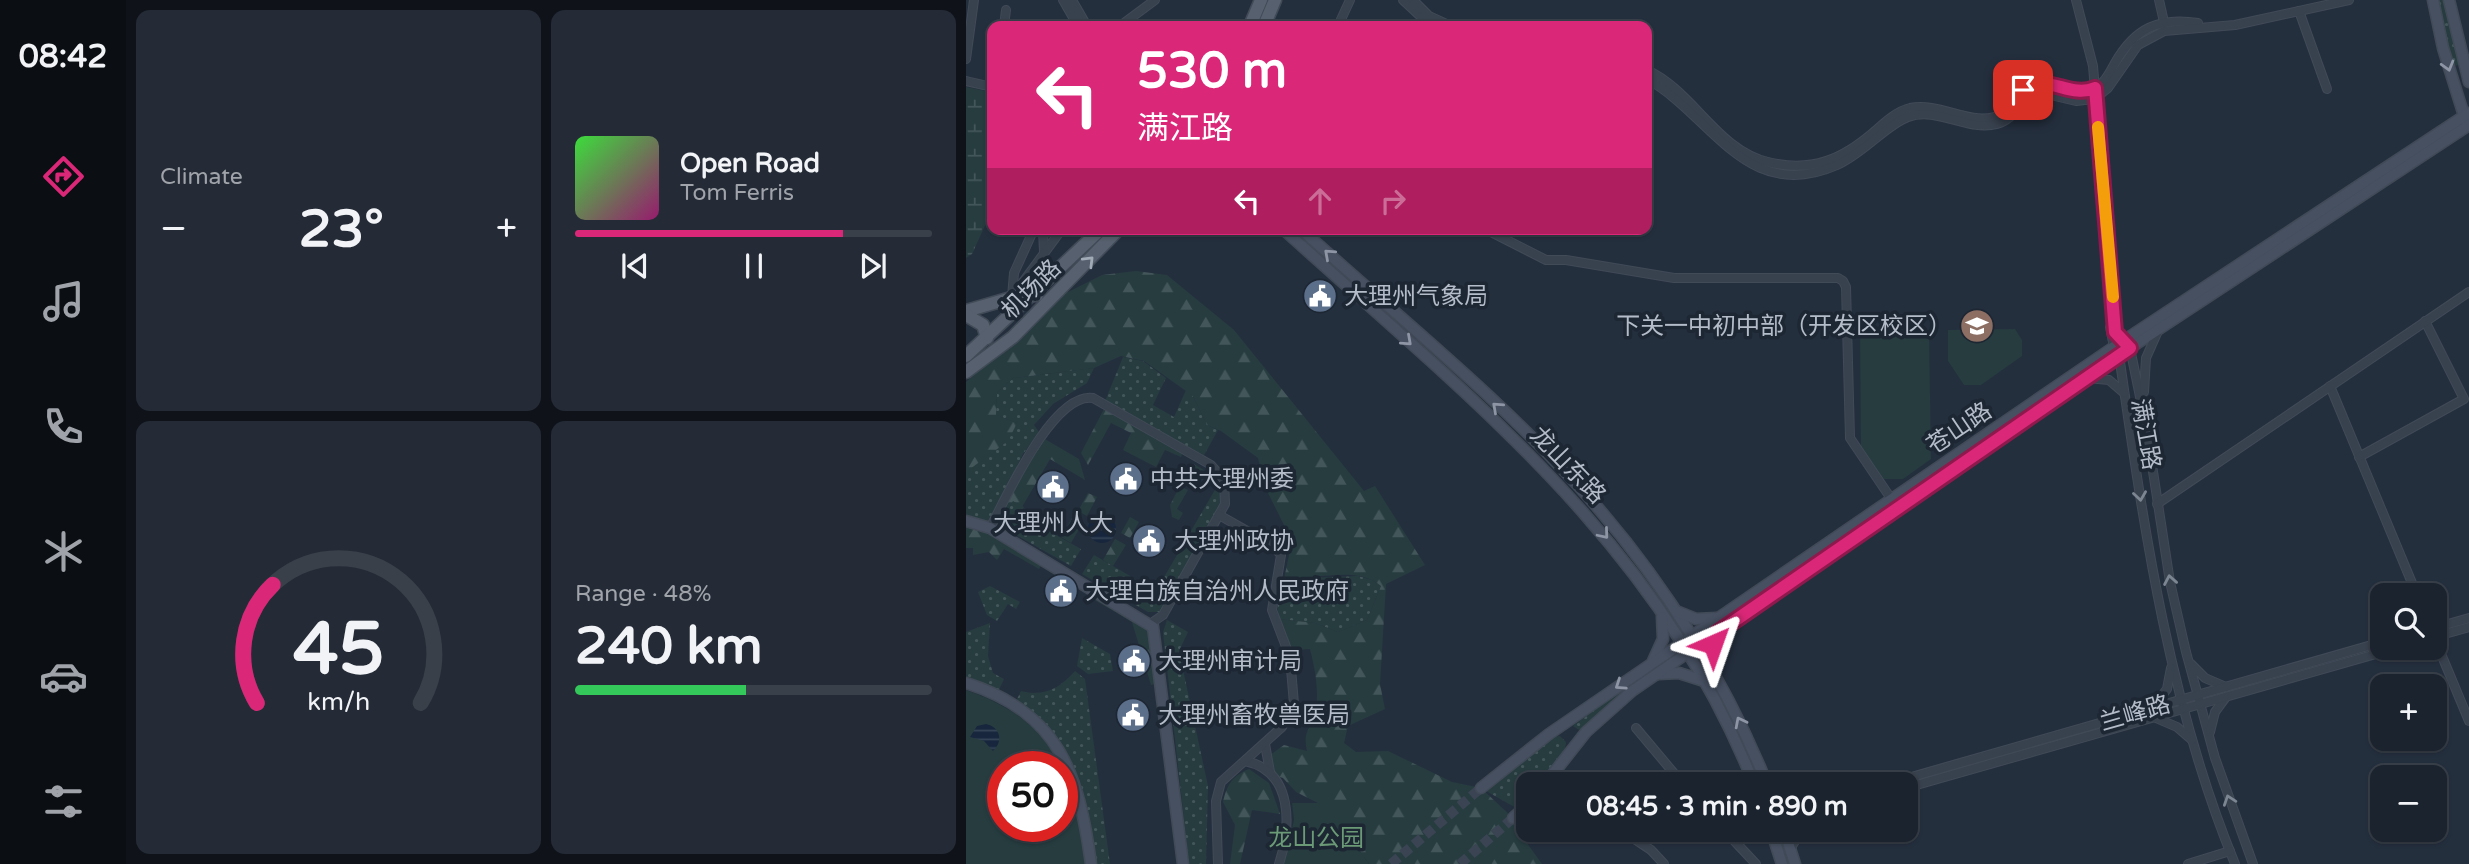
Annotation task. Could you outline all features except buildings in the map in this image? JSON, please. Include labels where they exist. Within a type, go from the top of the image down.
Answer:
[{"type":"main road","points":[[1252,21],[1261,0]]},
{"type":"main road","points":[[1266,21],[1275,0]]},
{"type":"main road","points":[[2433,0],[2446,59],[2468,122]]},
{"type":"main road","points":[[2449,0],[2469,82]]},
{"type":"main road","name":"苍山路","points":[[2128,344],[2161,328],[2468,122]]},
{"type":"main road","name":"苍山路","points":[[1694,642],[1723,616],[1892,500],[2468,122]]},
{"type":"main road","name":"机场路","points":[[966,356],[1095,235]]},
{"type":"main road","name":"机场路","points":[[966,372],[1013,337],[1113,235]]},
{"type":"main road","name":"龙山东路","points":[[1290,235],[1543,466],[1615,547],[1684,648],[1704,682],[1748,772]]},
{"type":"main road","name":"龙山东路","points":[[1308,235],[1551,457],[1625,540],[1672,607],[1713,673],[1743,729],[1762,772]]},
{"type":"main road","points":[[966,313],[1012,298],[1034,295],[1053,297]]},
{"type":"main road","points":[[966,313],[983,325],[987,338]]},
{"type":"main road","name":"苍山路","points":[[1481,788],[1543,738],[1684,648],[1717,633],[2087,378],[2117,351]]},
{"type":"main road","points":[[966,521],[990,528],[1150,624],[1156,643],[1183,864]]},
{"type":"main road","points":[[1672,607],[1696,619],[1723,616]]},
{"type":"main road","points":[[1660,611],[1663,639],[1653,669],[1679,673],[1704,682]]},
{"type":"main road","points":[[1713,673],[1712,655],[1717,633]]},
{"type":"main road","name":"苍山路","points":[[1555,772],[1595,722],[1653,669]]},
{"type":"main road","points":[[966,683],[1015,706],[1055,744],[1079,793],[1091,864]]},
{"type":"main road","points":[[1513,818],[1516,815]]},
{"type":"main road","points":[[1775,842],[1782,864]]},
{"type":"main road","points":[[1788,842],[1795,864]]},
{"type":"street","points":[[966,59],[974,0]]},
{"type":"street","points":[[1063,0],[1075,21]]},
{"type":"street","points":[[1072,0],[1084,21]]},
{"type":"street","points":[[1340,21],[1350,0]]},
{"type":"street","points":[[1404,0],[1426,21]]},
{"type":"street","points":[[1413,0],[1429,16],[1440,21]]},
{"type":"street","name":"满江路","points":[[2074,0],[2093,94],[2117,351],[2154,585],[2169,655],[2193,742],[2235,864]]},
{"type":"street","points":[[2158,0],[2164,22]]},
{"type":"street","points":[[1652,83],[1678,102],[1725,148],[1753,161],[1785,165],[1820,164],[1848,153],[1878,134],[1896,114],[1913,108],[1976,117],[1997,116],[2023,90],[2037,83],[2053,84],[2076,92],[2093,94],[2108,88],[2141,43],[2160,33],[2235,25],[2349,0]]},
{"type":"street","points":[[1127,21],[1152,1]]},
{"type":"street","points":[[1005,21],[1006,10]]},
{"type":"street","points":[[2299,11],[2328,89]]},
{"type":"street","points":[[2093,94],[2138,32],[2164,22],[2215,26]]},
{"type":"street","points":[[2120,55],[2129,60]]},
{"type":"street","points":[[1652,73],[1667,82],[1753,161]]},
{"type":"street","points":[[966,81],[987,86]]},
{"type":"street","name":"满江路","points":[[2093,94],[2115,332],[2128,344],[2146,426],[2157,504],[2186,652],[2210,738],[2253,864]]},
{"type":"street","points":[[1012,298],[1014,273],[1031,235]]},
{"type":"street","points":[[1044,235],[1044,252]]},
{"type":"street","points":[[1012,298],[1057,235]]},
{"type":"street","points":[[1497,235],[1546,260],[1566,260],[1674,278],[1838,278],[1843,281],[1850,438],[1892,500]]},
{"type":"street","points":[[2157,504],[2469,292]]},
{"type":"street","points":[[2360,457],[2464,399],[2425,321]]},
{"type":"street","points":[[2146,426],[2144,369],[2149,346],[2161,328]]},
{"type":"street","points":[[2087,378],[2109,380],[2125,395]]},
{"type":"street","points":[[2330,386],[2412,583]]},
{"type":"street","points":[[990,528],[1039,439],[1068,409],[1089,397],[1215,468],[1224,480],[1225,505],[1163,615],[1150,624]]},
{"type":"street","points":[[1218,864],[1217,794],[1226,776],[1265,744],[1287,721],[1295,699],[1290,657],[1272,610],[1281,555],[1272,545],[1219,515]]},
{"type":"street","points":[[2447,624],[2469,618]]},
{"type":"street","points":[[2447,633],[2469,627]]},
{"type":"street","name":"兰峰路","points":[[2227,692],[2370,646]]},
{"type":"street","points":[[2186,652],[2200,674],[2227,692],[2213,718],[2210,738]]},
{"type":"street","points":[[2169,655],[2169,682],[2152,713],[2178,727],[2193,742]]},
{"type":"street","name":"兰峰路","points":[[1918,784],[2183,704],[2370,655]]},
{"type":"street","points":[[2444,660],[2469,721]]},
{"type":"street","name":"兰峰路","points":[[1918,776],[2152,713]]},
{"type":"street","points":[[1636,728],[1672,772]]},
{"type":"street","points":[[1265,744],[1270,772],[1286,802],[1288,813],[1279,864]]},
{"type":"street","points":[[1245,761],[1270,772]]},
{"type":"street","points":[[1639,842],[1664,864]]},
{"type":"street","points":[[1735,842],[1756,864]]},
{"type":"street","points":[[1790,849],[1794,842]]},
{"type":"street","points":[[2188,864],[2230,851]]},
{"type":"green space","points":[[2438,0],[2444,0],[2459,65],[2453,66]]},
{"type":"green space","points":[[966,87],[987,91],[987,221],[972,254],[966,258]]},
{"type":"green space","points":[[1136,271],[1167,275],[1234,330],[1364,491],[1375,486],[1425,565],[1386,584],[1380,684],[1385,709],[1348,726],[1344,743],[1356,752],[1388,751],[1452,782],[1481,788],[1516,819],[1516,842],[1526,842],[1542,864],[1369,864],[1358,849],[1352,848],[1318,803],[1296,792],[1283,778],[1276,776],[1270,755],[1284,745],[1307,751],[1306,738],[1315,716],[1317,694],[1310,649],[1293,650],[1278,619],[1315,623],[1338,632],[1367,620],[1381,586],[1360,576],[1347,575],[1284,579],[1292,541],[1265,487],[1258,458],[1221,431],[1207,425],[1193,396],[1144,361],[1121,356],[1094,368],[1013,378],[997,393],[996,415],[1017,423],[1008,441],[966,472],[966,382],[1066,293],[1102,275]]},
{"type":"green space","points":[[2015,329],[2022,340],[2022,356],[1981,385],[1964,385],[1948,361],[1948,330]]},
{"type":"green space","points":[[1929,332],[1931,459],[1903,479],[1883,479],[1861,447],[1860,333]]},
{"type":"green space","points":[[1123,357],[1143,361],[1166,378],[1153,405],[1174,417],[1186,390],[1193,396],[1207,425],[1218,430],[1203,457],[1105,401]]},
{"type":"green space","points":[[1094,368],[1087,383],[1053,404],[1034,425],[1039,432],[1023,454],[989,523],[966,518],[966,472],[1017,423],[996,415],[997,393],[1013,378]]},
{"type":"green space","points":[[1104,409],[1183,452],[1181,457],[1165,450],[1156,467],[1123,450],[1131,433],[1111,423],[1088,465],[1081,453]]},
{"type":"green space","points":[[1043,438],[1079,459],[1085,480],[1050,459],[1022,507],[1013,501],[1005,515],[1001,512]]},
{"type":"green space","points":[[1192,463],[1221,480],[1225,497],[1161,612],[1148,612],[1082,574],[1094,555],[1156,591],[1216,488],[1196,476],[1191,484],[1188,482],[1187,471]]},
{"type":"green space","points":[[1180,486],[1188,490],[1177,509],[1183,513],[1179,520],[1172,517],[1170,505]]},
{"type":"green space","points":[[1088,493],[1097,497],[1087,516],[1078,511]]},
{"type":"green space","points":[[1013,501],[1024,507],[1020,515],[1081,549],[1071,566],[1007,530],[1005,515]]},
{"type":"green space","points":[[1130,517],[1139,522],[1130,538],[1121,533]]},
{"type":"green space","points":[[1072,518],[1082,524],[1071,543],[1061,537]]},
{"type":"green space","points":[[966,524],[988,531],[1043,562],[1039,569],[1004,549],[997,560],[989,552],[973,555],[973,548],[966,548]]},
{"type":"green space","points":[[1115,539],[1126,545],[1113,566],[1103,560]]},
{"type":"green space","points":[[1358,576],[1381,586],[1367,620],[1338,632],[1315,623],[1278,619],[1278,599],[1284,579]]},
{"type":"green space","points":[[990,586],[1020,602],[1016,609],[1008,604],[997,621],[987,615],[978,592]]},
{"type":"green space","points":[[1096,594],[1144,623],[1153,645],[1157,683],[1151,685],[1132,622],[1093,599]]},
{"type":"green space","points":[[1167,620],[1188,632],[1179,651],[1208,786],[1206,864],[1189,864],[1163,632]]},
{"type":"green space","points":[[990,623],[988,656],[993,673],[1004,679],[998,692],[966,678],[966,632]]},
{"type":"green space","points":[[1082,638],[1110,654],[1113,671],[1088,674],[1077,666]]},
{"type":"green space","points":[[1652,668],[1653,671],[1614,699],[1581,731],[1573,726]]},
{"type":"green space","points":[[1075,671],[1085,679],[1110,864],[1095,864],[1088,815],[1078,780],[1078,751],[1065,751],[1037,717],[1016,701],[1021,691],[1045,692],[1064,682]]},
{"type":"green space","points":[[966,690],[995,702],[1022,718],[1052,751],[987,751],[987,842],[1078,842],[1078,808],[1087,864],[966,864]]},
{"type":"green space","points":[[1560,736],[1566,742],[1565,750],[1549,772],[1516,772],[1516,808],[1486,791],[1552,737]]},
{"type":"green space","points":[[1249,769],[1269,783],[1280,814],[1252,810],[1240,864],[1230,864],[1235,825],[1223,802],[1231,782]]},
{"type":"green space","name":"龙山公园","points":[[1292,803],[1318,803],[1345,829],[1369,864],[1284,864],[1294,820]]},
{"type":"water","points":[[1102,515],[1112,519],[1116,529],[1112,539],[1102,543],[1092,539],[1088,529],[1092,519]]},
{"type":"water","points":[[986,724],[997,731],[999,743],[993,751],[984,741],[970,737],[977,726]]},
{"type":"tunnel","points":[[1391,864],[1481,788]]},
{"type":"tunnel","points":[[1460,864],[1513,818]]},
{"type":"slow traffic","points":[[2098,127],[2113,297]]},
{"type":"place","name":"大理州气象局","points":[[1320,296]]},
{"type":"place","name":"下关一中初中部（开发区校区）","points":[[1977,326]]},
{"type":"place","name":"中共大理州委","points":[[1126,479]]},
{"type":"place","name":"大理州人大","points":[[1053,487]]},
{"type":"place","name":"大理州政协","points":[[1149,541]]},
{"type":"place","name":"大理白族自治州人民政府","points":[[1061,591]]},
{"type":"place","name":"大理州审计局","points":[[1134,661]]},
{"type":"place","name":"大理州畜牧兽医局","points":[[1133,715]]},
{"type":"route","points":[[1713,644],[1717,633],[2130,348],[2115,332],[2095,88],[2076,92],[2041,83],[2030,85],[2023,90]]}]
